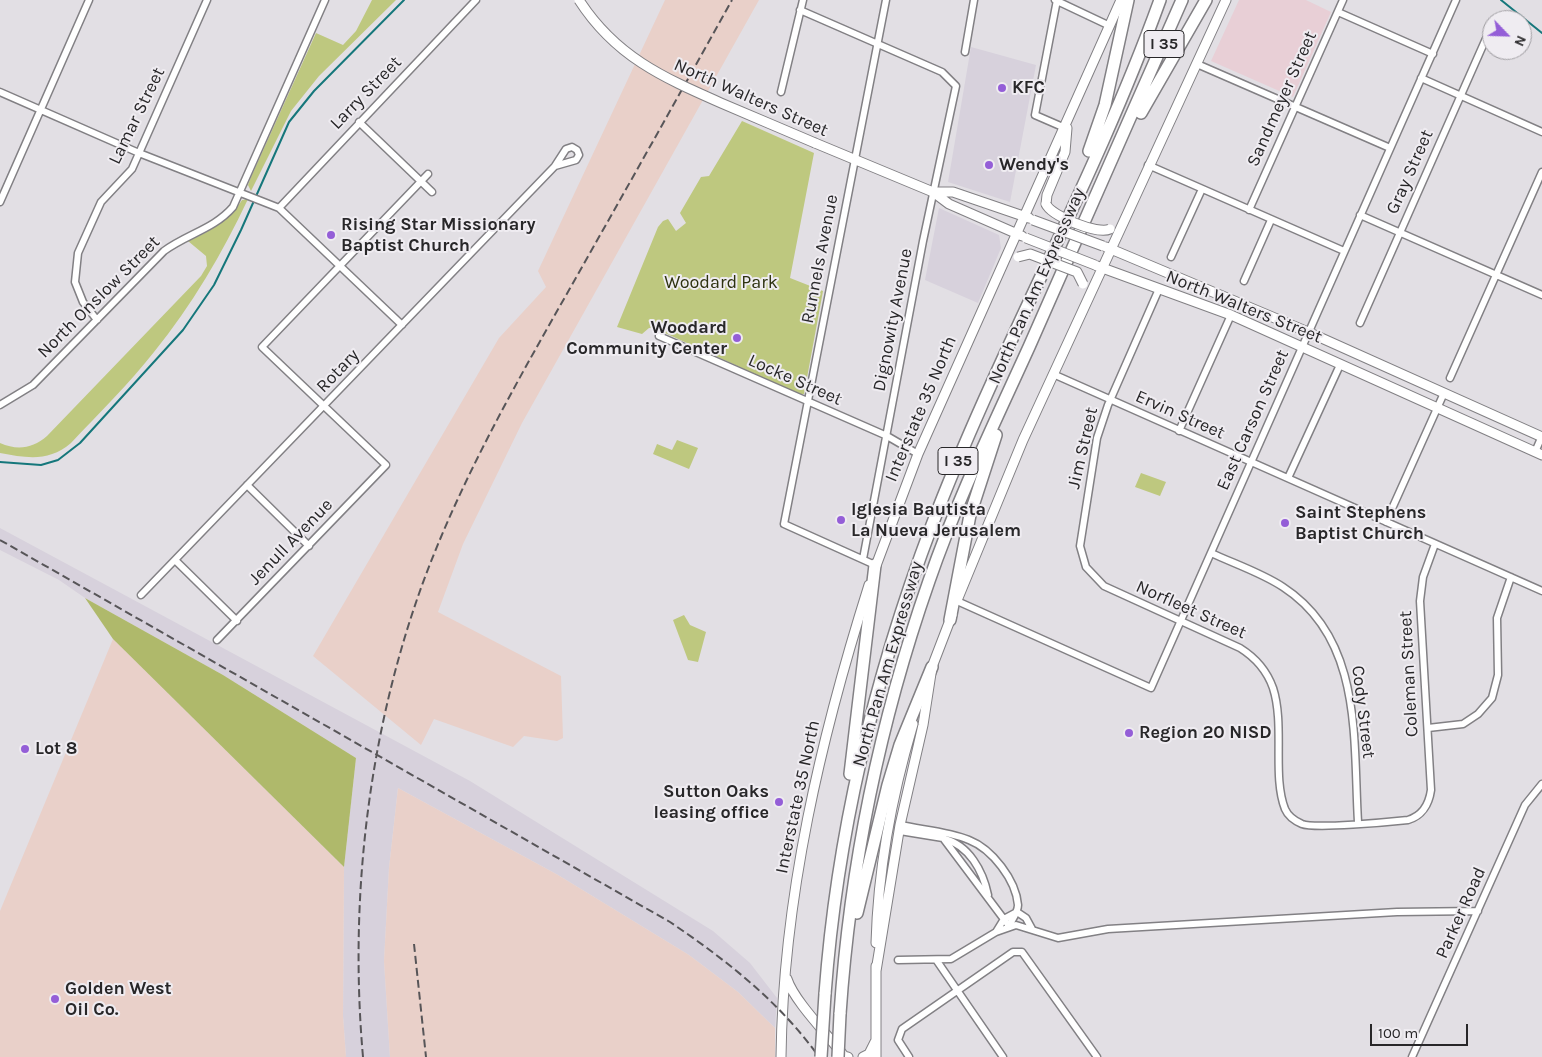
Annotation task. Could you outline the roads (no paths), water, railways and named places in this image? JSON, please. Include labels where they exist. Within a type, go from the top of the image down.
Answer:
[{"type":"highway","points":[[1069,212],[1105,105],[1128,0]]},
{"type":"highway","name":"North Pan Am Expressway","points":[[821,1057],[829,946],[856,780],[878,691],[905,600],[949,482],[1134,66],[1160,0]]},
{"type":"highway","name":"North Pan Am Expressway","points":[[838,1057],[840,1014],[851,903],[864,822],[898,680],[928,584],[964,489],[1182,0]]},
{"type":"highway","points":[[1084,221],[1144,108],[1206,0]]},
{"type":"highway","points":[[950,620],[978,486],[1028,349]]},
{"type":"highway","points":[[829,946],[830,890],[854,748],[875,565]]},
{"type":"highway","points":[[842,993],[858,906],[888,786],[900,745],[932,667]]},
{"type":"main road","name":"North Walters Street","points":[[579,0],[608,37],[646,67],[675,83],[855,161],[933,192],[949,204],[1022,236],[1231,316],[1538,453]]},
{"type":"main road","name":"Interstate 35 North","points":[[781,1057],[786,974],[806,827],[842,672],[875,565],[918,454],[1001,271],[1022,236],[1066,124],[1122,0]]},
{"type":"main road","points":[[876,1057],[877,920],[891,811],[906,748],[932,667],[964,584],[1081,312],[1098,266],[1133,199],[1226,0]]},
{"type":"main road","points":[[1066,124],[1066,152],[1047,195],[1046,204],[1052,213],[1101,231],[1110,229],[1133,199]]},
{"type":"main road","name":"North Walters Street","points":[[933,192],[952,192],[1107,247],[1308,332],[1542,436]]},
{"type":"main road","points":[[1001,271],[1018,257],[1030,254],[1077,272],[1082,284],[1081,312]]},
{"type":"main road","points":[[876,971],[900,828],[923,724],[932,667]]},
{"type":"main road","points":[[786,974],[790,987],[844,1056],[848,1057]]},
{"type":"main road","points":[[863,1057],[869,1054],[876,1041]]},
{"type":"street","points":[[0,202],[89,0]]},
{"type":"street","name":"Lamar Street","points":[[97,320],[83,302],[77,289],[74,276],[76,260],[101,202],[129,173],[207,0]]},
{"type":"street","name":"North Onslow Street","points":[[0,405],[33,385],[164,251],[223,217],[233,207],[325,0]]},
{"type":"street","name":"Larry Street","points":[[279,208],[476,0]]},
{"type":"street","points":[[781,92],[803,0]]},
{"type":"street","name":"Runnels Avenue","points":[[863,559],[784,524],[886,0]]},
{"type":"street","points":[[965,52],[974,0]]},
{"type":"street","points":[[1066,124],[1035,115],[1056,0],[1110,26]]},
{"type":"street","name":"Sandmeyer Street","points":[[1249,210],[1343,0]]},
{"type":"street","name":"East Carson Street","points":[[957,601],[1151,688],[1456,0]]},
{"type":"street","points":[[800,10],[877,44]]},
{"type":"street","points":[[1338,12],[1433,54]]},
{"type":"street","name":"Dignowity Avenue","points":[[863,559],[933,192],[956,86],[942,72],[877,44]]},
{"type":"street","name":"Gray Street","points":[[1360,323],[1482,48]]},
{"type":"street","points":[[1197,64],[1390,148]]},
{"type":"street","points":[[1421,78],[1542,132]]},
{"type":"street","points":[[0,92],[139,153],[279,208],[402,325]]},
{"type":"street","points":[[359,122],[432,192]]},
{"type":"street","name":"Rotary","points":[[141,595],[555,166]]},
{"type":"street","points":[[1148,166],[1344,251]]},
{"type":"street","points":[[1450,378],[1542,172]]},
{"type":"street","points":[[324,407],[262,347],[428,174]]},
{"type":"street","points":[[1171,257],[1202,190]]},
{"type":"street","points":[[1360,215],[1542,295]]},
{"type":"street","points":[[1244,281],[1271,220]]},
{"type":"street","name":"Jim Street","points":[[1104,586],[1086,567],[1082,556],[1080,538],[1097,438],[1110,400],[1159,289]]},
{"type":"street","points":[[1179,431],[1231,316]]},
{"type":"street","name":"Locke Street","points":[[660,336],[887,436],[918,454]]},
{"type":"street","points":[[1288,478],[1340,365]]},
{"type":"street","name":"Ervin Street","points":[[1053,374],[1542,591]]},
{"type":"street","points":[[1386,522],[1444,393]]},
{"type":"street","name":"Jenull Avenue","points":[[217,640],[386,465],[324,407]]},
{"type":"street","points":[[1538,453],[1542,436]]},
{"type":"street","points":[[247,484],[309,546]]},
{"type":"street","name":"Coleman Street","points":[[1427,805],[1431,790],[1420,601],[1423,577],[1435,544]]},
{"type":"street","name":"Cody Street","points":[[1211,553],[1286,589],[1313,613],[1330,637],[1347,678],[1352,722],[1358,822]]},
{"type":"street","points":[[863,559],[875,565]]},
{"type":"street","points":[[175,560],[237,621]]},
{"type":"street","points":[[1428,728],[1463,724],[1478,714],[1492,698],[1498,675],[1497,618],[1511,577]]},
{"type":"street","name":"Norfleet Street","points":[[1104,586],[1248,653],[1259,664],[1270,680],[1278,713],[1282,795],[1285,810],[1289,815],[1306,825],[1408,820],[1427,805]]},
{"type":"street","name":"Parker Road","points":[[1412,1057],[1525,804],[1542,784]]},
{"type":"street","points":[[900,828],[956,842],[963,848],[984,877],[988,896],[1009,926]]},
{"type":"street","points":[[900,828],[956,836],[970,840],[985,850],[1012,883],[1018,906],[1017,912],[1009,926]]},
{"type":"street","points":[[898,960],[937,961],[951,959],[967,952],[996,932],[1009,926],[1032,928],[1042,934],[1058,938],[1108,929],[1397,912],[1478,911]]},
{"type":"street","points":[[996,932],[1004,919],[1017,912]]},
{"type":"street","points":[[1017,912],[1026,918],[1032,928]]},
{"type":"street","points":[[909,1057],[898,1040],[902,1028],[1013,952],[1022,952],[1097,1057]]},
{"type":"street","points":[[937,961],[1003,1057]]},
{"type":"waterway","points":[[0,462],[41,465],[58,460],[80,443],[183,330],[214,285],[241,230],[289,122],[314,91],[404,0]]},
{"type":"waterway","points":[[1501,0],[1542,33]]},
{"type":"railway","points":[[363,1057],[359,998],[359,938],[361,879],[367,819],[376,760],[388,702],[403,644],[421,588],[452,511],[508,399],[732,0]]},
{"type":"railway","points":[[0,540],[670,922],[711,951],[769,1000],[787,1018],[819,1057]]},
{"type":"railway","points":[[414,944],[426,1057]]},
{"type":"place","name":"KFC","points":[[1002,88]]},
{"type":"place","name":"Wendy's","points":[[989,165]]},
{"type":"place","name":"Rising Star Missionary Baptist Church","points":[[331,235]]},
{"type":"place","name":"Woodard Community Center","points":[[737,338]]},
{"type":"place","name":"Iglesia Bautista La Nueva Jerusalem","points":[[841,520]]},
{"type":"place","name":"Saint Stephens Baptist Church","points":[[1285,523]]},
{"type":"place","name":"Region 20 NISD","points":[[1129,733]]},
{"type":"place","name":"Lot 8","points":[[25,749]]},
{"type":"place","name":"Sutton Oaks leasing office","points":[[779,802]]},
{"type":"place","name":"Golden West Oil Co.","points":[[55,999]]},
{"type":"park label","name":"Woodard Park","points":[[721,283]]}]
